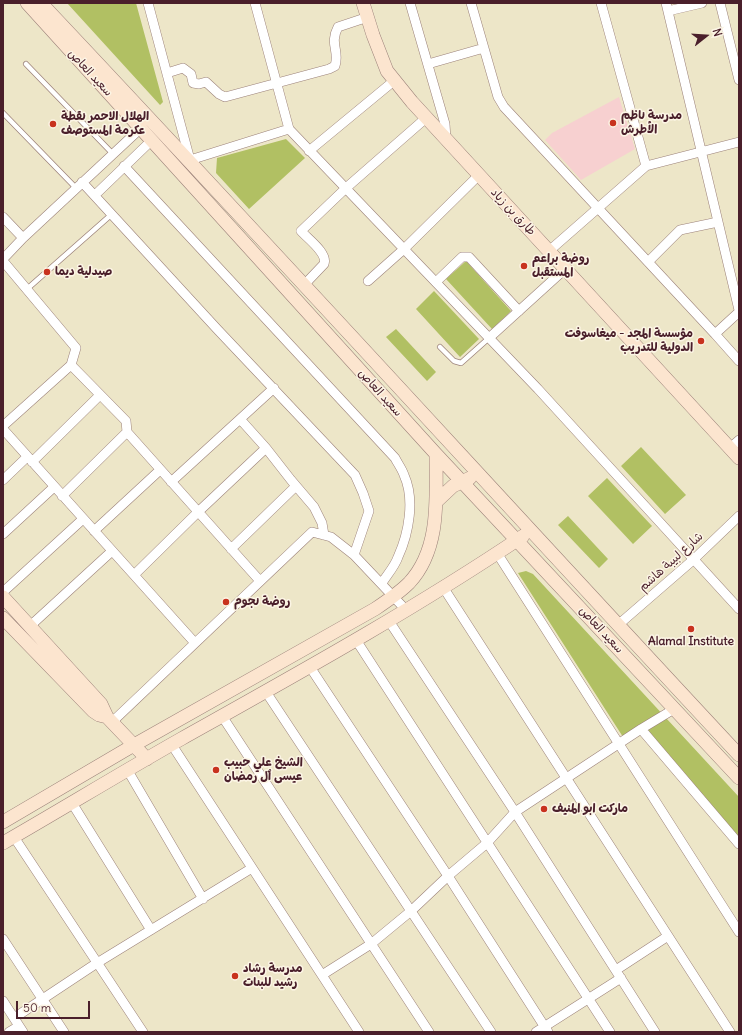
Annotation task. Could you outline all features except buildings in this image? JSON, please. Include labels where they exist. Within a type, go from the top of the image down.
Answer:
[{"type":"main road","name":"سعيد العاص","points":[[27,3],[436,454],[739,778]]},
{"type":"main road","points":[[41,3],[190,160],[479,476],[739,756]]},
{"type":"main road","name":"طارق بن زياد","points":[[363,3],[373,36],[387,71],[426,118],[736,449]]},
{"type":"main road","points":[[3,822],[134,745],[375,609],[395,596],[410,582],[421,567],[428,550],[432,534],[436,502],[436,454]]},
{"type":"main road","points":[[436,502],[444,492],[462,481],[479,476]]},
{"type":"main road","points":[[9,840],[147,759],[389,621],[530,531]]},
{"type":"main road","points":[[3,597],[101,704],[109,719],[147,759]]},
{"type":"main road","points":[[3,618],[93,711],[109,719]]},
{"type":"street","points":[[148,3],[190,160],[289,129]]},
{"type":"street","points":[[255,3],[289,129],[538,389],[739,609]]},
{"type":"street","points":[[410,3],[445,124],[446,139]]},
{"type":"street","points":[[471,3],[498,97],[504,107],[716,334],[739,361]]},
{"type":"street","points":[[601,3],[646,166]]},
{"type":"street","points":[[702,3],[667,7],[739,311],[716,334]]},
{"type":"street","points":[[720,3],[739,80]]},
{"type":"street","points":[[167,73],[183,68],[191,74],[193,83],[198,84],[206,82],[219,94],[225,97],[329,69],[335,66],[337,60],[333,44],[334,34],[338,27],[368,17]]},
{"type":"street","points":[[428,64],[484,48]]},
{"type":"street","points":[[310,151],[395,80]]},
{"type":"street","points":[[304,284],[324,264],[325,260],[323,254],[301,230],[346,188],[426,118]]},
{"type":"street","points":[[3,426],[71,366],[76,348],[3,260],[23,238],[141,128]]},
{"type":"street","points":[[95,195],[152,140]]},
{"type":"street","points":[[549,250],[646,166],[739,142]]},
{"type":"street","points":[[124,166],[395,458],[405,476],[409,495],[410,519],[398,558],[382,583]]},
{"type":"street","points":[[368,281],[479,175]]},
{"type":"street","points":[[79,185],[95,195],[355,475],[363,493],[368,511],[354,555]]},
{"type":"street","points":[[3,217],[23,238]]},
{"type":"street","points":[[648,262],[680,230],[718,222]]},
{"type":"street","points":[[436,282],[462,257],[467,256],[519,311]]},
{"type":"street","points":[[489,338],[566,268]]},
{"type":"street","points":[[71,366],[126,421],[127,432],[260,581]]},
{"type":"street","points":[[171,482],[274,388]]},
{"type":"street","points":[[3,480],[30,459],[100,395]]},
{"type":"street","points":[[240,419],[266,448],[314,507],[322,522],[324,535]]},
{"type":"street","points":[[3,429],[196,643]]},
{"type":"street","points":[[62,496],[127,432]]},
{"type":"street","points":[[134,575],[266,448]]},
{"type":"street","points":[[94,531],[160,470]]},
{"type":"street","points":[[231,549],[296,486]]},
{"type":"street","points":[[3,534],[54,487]]},
{"type":"street","name":"شارع لبيبة هاشم","points":[[618,625],[693,560],[739,516]]},
{"type":"street","points":[[3,592],[83,518]]},
{"type":"street","points":[[109,719],[196,643],[312,532],[331,537],[354,555],[395,596],[406,610]]},
{"type":"street","points":[[30,627],[112,551]]},
{"type":"street","points":[[497,552],[739,932]]},
{"type":"street","points":[[443,587],[730,1032]]},
{"type":"street","points":[[389,621],[515,812],[655,1032]]},
{"type":"street","points":[[356,640],[610,1032]]},
{"type":"street","points":[[310,667],[448,876],[546,1029]]},
{"type":"street","points":[[266,692],[491,1032]]},
{"type":"street","points":[[322,975],[371,944],[411,911],[448,876],[487,843],[515,812],[674,709]]},
{"type":"street","points":[[222,716],[429,1032]]},
{"type":"street","points":[[641,729],[739,844]]},
{"type":"street","points":[[172,745],[359,1032]]},
{"type":"street","points":[[128,771],[204,899]]},
{"type":"street","points":[[72,803],[152,930]]},
{"type":"street","points":[[9,840],[97,963],[143,1032]]},
{"type":"street","points":[[9,1032],[18,1025],[42,999],[97,963],[204,899],[252,868]]},
{"type":"street","points":[[536,1032],[546,1029],[588,999],[668,936]]},
{"type":"street","points":[[3,939],[64,1032]]},
{"type":"street","points":[[3,1001],[18,1025]]},
{"type":"lane","points":[[26,64],[113,154]]},
{"type":"lane","points":[[3,113],[79,185]]},
{"type":"lane","points":[[27,289],[112,214]]},
{"type":"lane","points":[[440,347],[454,361],[461,363],[489,338]]},
{"type":"shaded area","points":[[619,97],[635,149],[581,180],[545,140],[552,133]]},
{"type":"green space","points":[[67,3],[136,3],[163,102],[160,105]]},
{"type":"green space","points":[[286,139],[305,158],[249,209],[216,173],[217,158]]},
{"type":"green space","points":[[466,261],[511,311],[492,329],[446,279]]},
{"type":"green space","points":[[434,291],[479,339],[460,357],[416,309]]},
{"type":"green space","points":[[396,329],[436,372],[427,381],[386,337]]},
{"type":"green space","points":[[641,447],[686,495],[665,514],[621,466]]},
{"type":"green space","points":[[607,478],[652,526],[633,544],[588,496]]},
{"type":"green space","points":[[568,516],[608,559],[599,568],[558,525]]},
{"type":"green space","points":[[526,571],[533,574],[739,797],[739,839],[640,725],[623,737],[518,573]]},
{"type":"place","name":"مدرسة ناظم الأطرش","points":[[613,123]]},
{"type":"place","name":"الهلال الاحمر نقطة عكرمة المستوصف","points":[[53,124]]},
{"type":"place","name":"روضة براعم المستقبل","points":[[524,266]]},
{"type":"place","name":"صيدلية ديما","points":[[47,272]]},
{"type":"place","name":"مؤسسة المجد - ميغاسوفت الدولية للتدريب","points":[[701,341]]},
{"type":"place","name":"روضة نجوم","points":[[226,602]]},
{"type":"place","name":"Alamal Institute","points":[[691,629]]},
{"type":"place","name":"الشيخ علي حبيب عيسى ٱل رمضان","points":[[216,770]]},
{"type":"place","name":"ماركت ابو المنيف","points":[[544,809]]},
{"type":"place","name":"مدرسة رشاد رشيد للبنات","points":[[235,976]]}]
